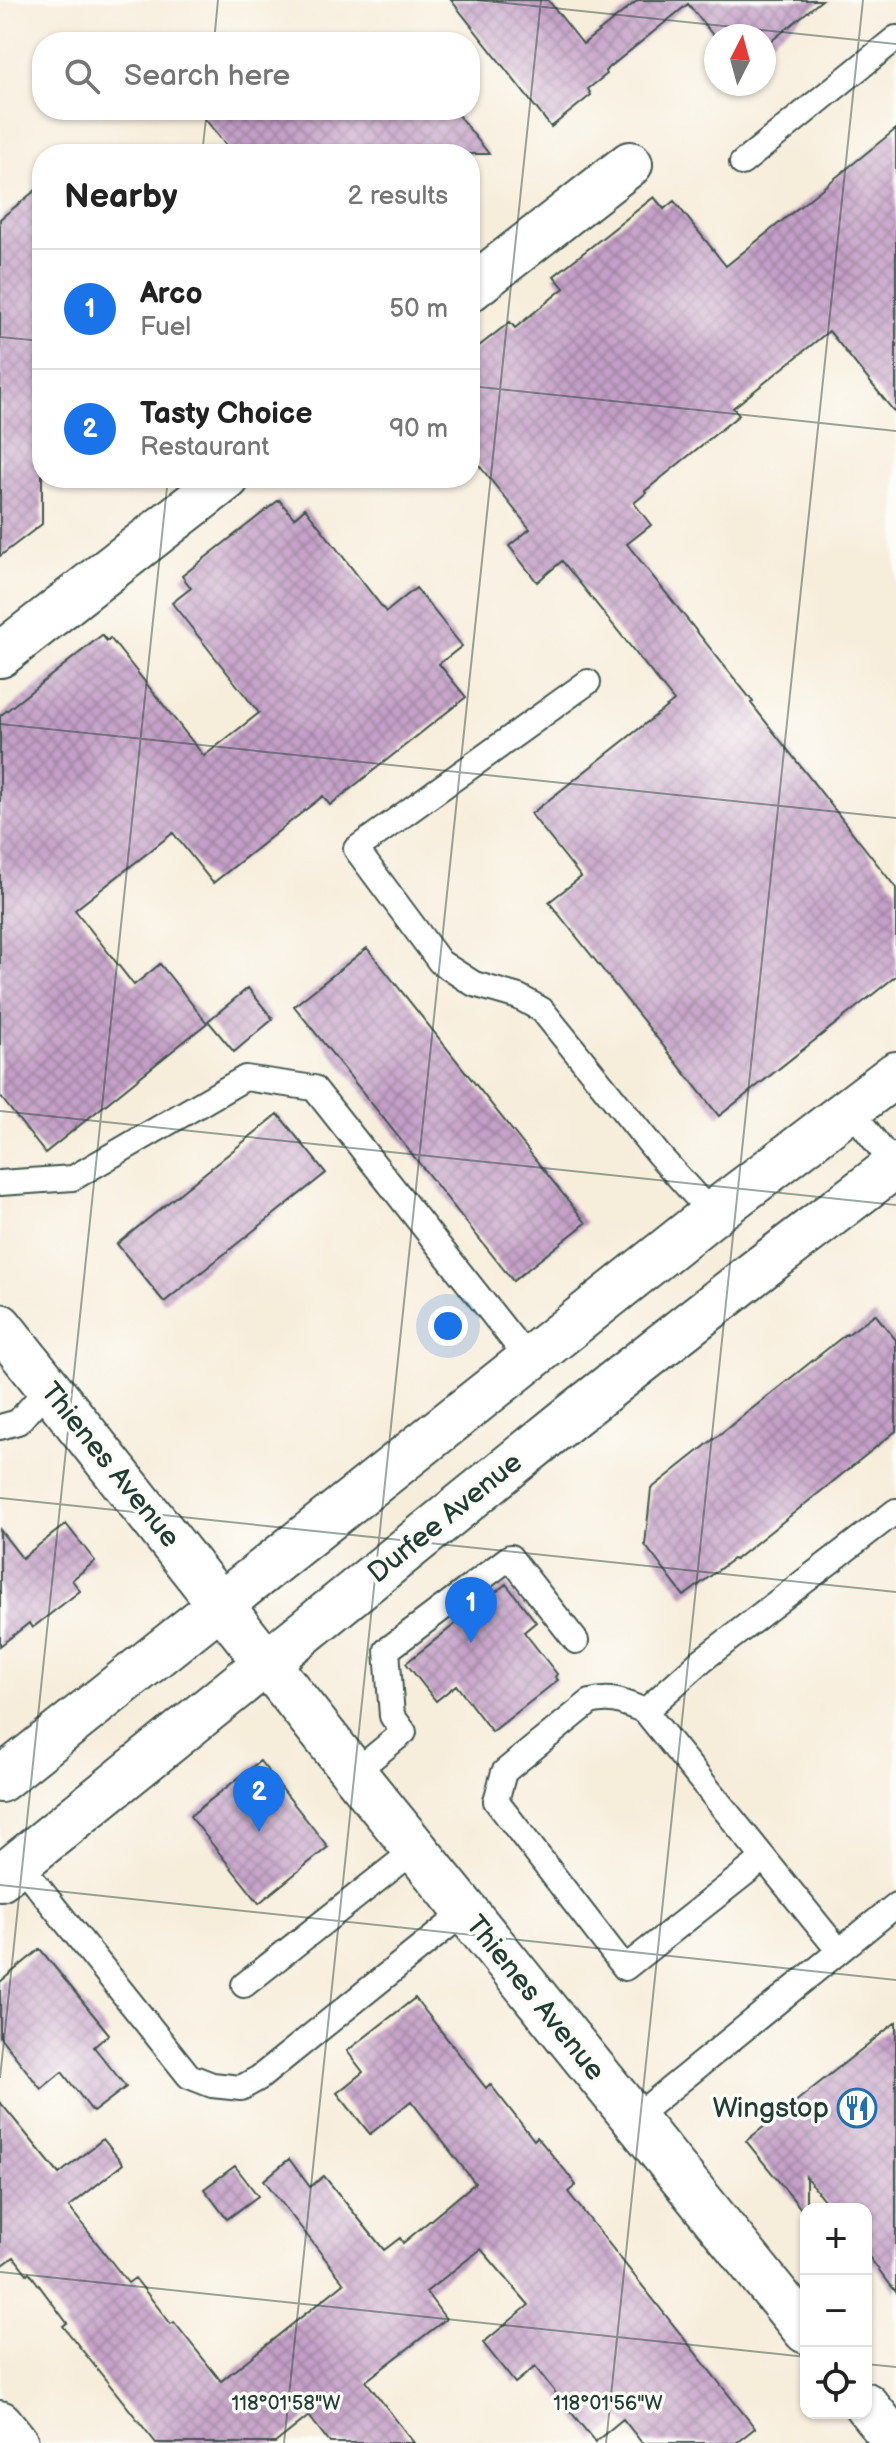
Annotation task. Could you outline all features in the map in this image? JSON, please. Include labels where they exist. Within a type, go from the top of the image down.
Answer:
[{"type":"main road","points":[[480,281],[630,164]]},
{"type":"main road","points":[[0,655],[214,488]]},
{"type":"main road","points":[[0,1780],[712,1214],[896,1074]]},
{"type":"main road","name":"Durfee Avenue","points":[[9,1870],[634,1367],[896,1166]]},
{"type":"main road","name":"Thienes Avenue","points":[[0,1326],[465,1912],[800,2324]]},
{"type":"main road","points":[[872,2412],[896,2442]]},
{"type":"main road","points":[[0,2423],[16,2443]]},
{"type":"lane","points":[[742,163],[896,38]]},
{"type":"lane","points":[[588,682],[356,849],[440,962],[474,984],[519,997],[542,1010],[658,1154],[712,1214]]},
{"type":"lane","points":[[0,1183],[73,1178],[245,1078],[314,1088],[529,1360]]},
{"type":"lane","points":[[851,1110],[896,1166]]},
{"type":"lane","points":[[0,1427],[18,1422],[48,1388]]},
{"type":"lane","points":[[645,1711],[702,1660],[896,1511]]},
{"type":"lane","points":[[354,1773],[404,1732],[392,1716],[387,1650],[510,1557],[576,1641]]},
{"type":"lane","points":[[764,1858],[625,1968],[496,1801],[504,1772],[590,1702],[606,1698],[645,1711],[764,1858],[839,1951]]},
{"type":"lane","points":[[244,1985],[416,1849]]},
{"type":"lane","points":[[9,1870],[189,2076],[212,2085],[241,2088],[259,2078],[465,1912]]},
{"type":"lane","points":[[633,2119],[896,1905]]},
{"type":"building","points":[[451,0],[548,0],[583,44],[638,0],[822,0],[776,37],[776,24],[704,24],[688,4],[605,71],[607,74],[588,89],[591,95],[551,127],[480,37],[480,32],[476,32]]},
{"type":"building","points":[[206,120],[462,120],[489,154],[480,154],[480,144],[225,144]]},
{"type":"building","points":[[896,129],[896,414],[829,331],[733,408],[739,415],[634,503],[651,525],[627,544],[896,888],[896,976],[719,1116],[549,902],[581,877],[531,814],[674,701],[562,561],[537,582],[509,546],[530,529],[480,466],[480,345],[510,322],[515,328],[564,288],[554,276],[654,197],[664,209],[674,201],[726,266]]},
{"type":"building","points":[[32,193],[32,488],[42,488],[42,524],[0,556],[0,219]]},
{"type":"building","points":[[279,500],[294,518],[305,508],[386,612],[416,588],[462,646],[439,664],[466,697],[330,805],[323,796],[213,883],[173,833],[75,910],[134,985],[160,964],[207,1023],[45,1153],[0,1096],[0,716],[102,635],[107,641],[110,638],[204,756],[259,713],[172,603],[191,588],[182,576]]},
{"type":"building","points":[[367,948],[586,1223],[513,1281],[294,1006]]},
{"type":"building","points":[[248,988],[273,1019],[234,1052],[208,1021]]},
{"type":"building","points":[[278,1114],[326,1173],[164,1302],[117,1244]]},
{"type":"building","points":[[875,1314],[896,1340],[896,1431],[735,1560],[684,1596],[645,1545],[651,1489]]},
{"type":"building","points":[[66,1524],[95,1561],[72,1580],[80,1591],[32,1628],[29,1623],[0,1646],[0,1530],[22,1558]]},
{"type":"building","points":[[506,1584],[536,1622],[524,1632],[557,1674],[555,1677],[558,1680],[492,1732],[456,1685],[436,1701],[406,1663]]},
{"type":"building","points":[[260,1761],[328,1847],[259,1903],[190,1816]]},
{"type":"building","points":[[40,1949],[109,2034],[94,2047],[126,2087],[93,2112],[62,2072],[41,2089],[0,2037],[0,1982]]},
{"type":"building","points":[[415,1998],[486,2088],[490,2084],[534,2140],[537,2137],[564,2169],[576,2185],[568,2192],[755,2428],[736,2443],[642,2443],[623,2419],[595,2442],[535,2367],[515,2383],[483,2343],[529,2305],[481,2249],[426,2292],[446,2319],[366,2381],[414,2443],[330,2443],[309,2416],[275,2443],[156,2443],[63,2326],[67,2323],[29,2272],[27,2274],[14,2257],[0,2267],[0,2102],[59,2174],[103,2139],[123,2164],[69,2207],[128,2283],[135,2278],[221,2381],[344,2283],[264,2180],[289,2159],[310,2187],[324,2176],[384,2250],[400,2238],[403,2243],[475,2183],[411,2101],[370,2134],[337,2093],[363,2072],[347,2051]]},
{"type":"building","points":[[896,2022],[896,2292],[872,2261],[872,2203],[826,2203],[806,2177],[806,2203],[800,2203],[800,2208],[746,2141]]},
{"type":"building","points":[[235,2166],[258,2196],[227,2219],[204,2189]]},
{"type":"place","name":"Arco","points":[[471,1643]]},
{"type":"place","name":"Tasty Choice","points":[[259,1832]]},
{"type":"place","name":"Wingstop","points":[[857,2108]]}]
